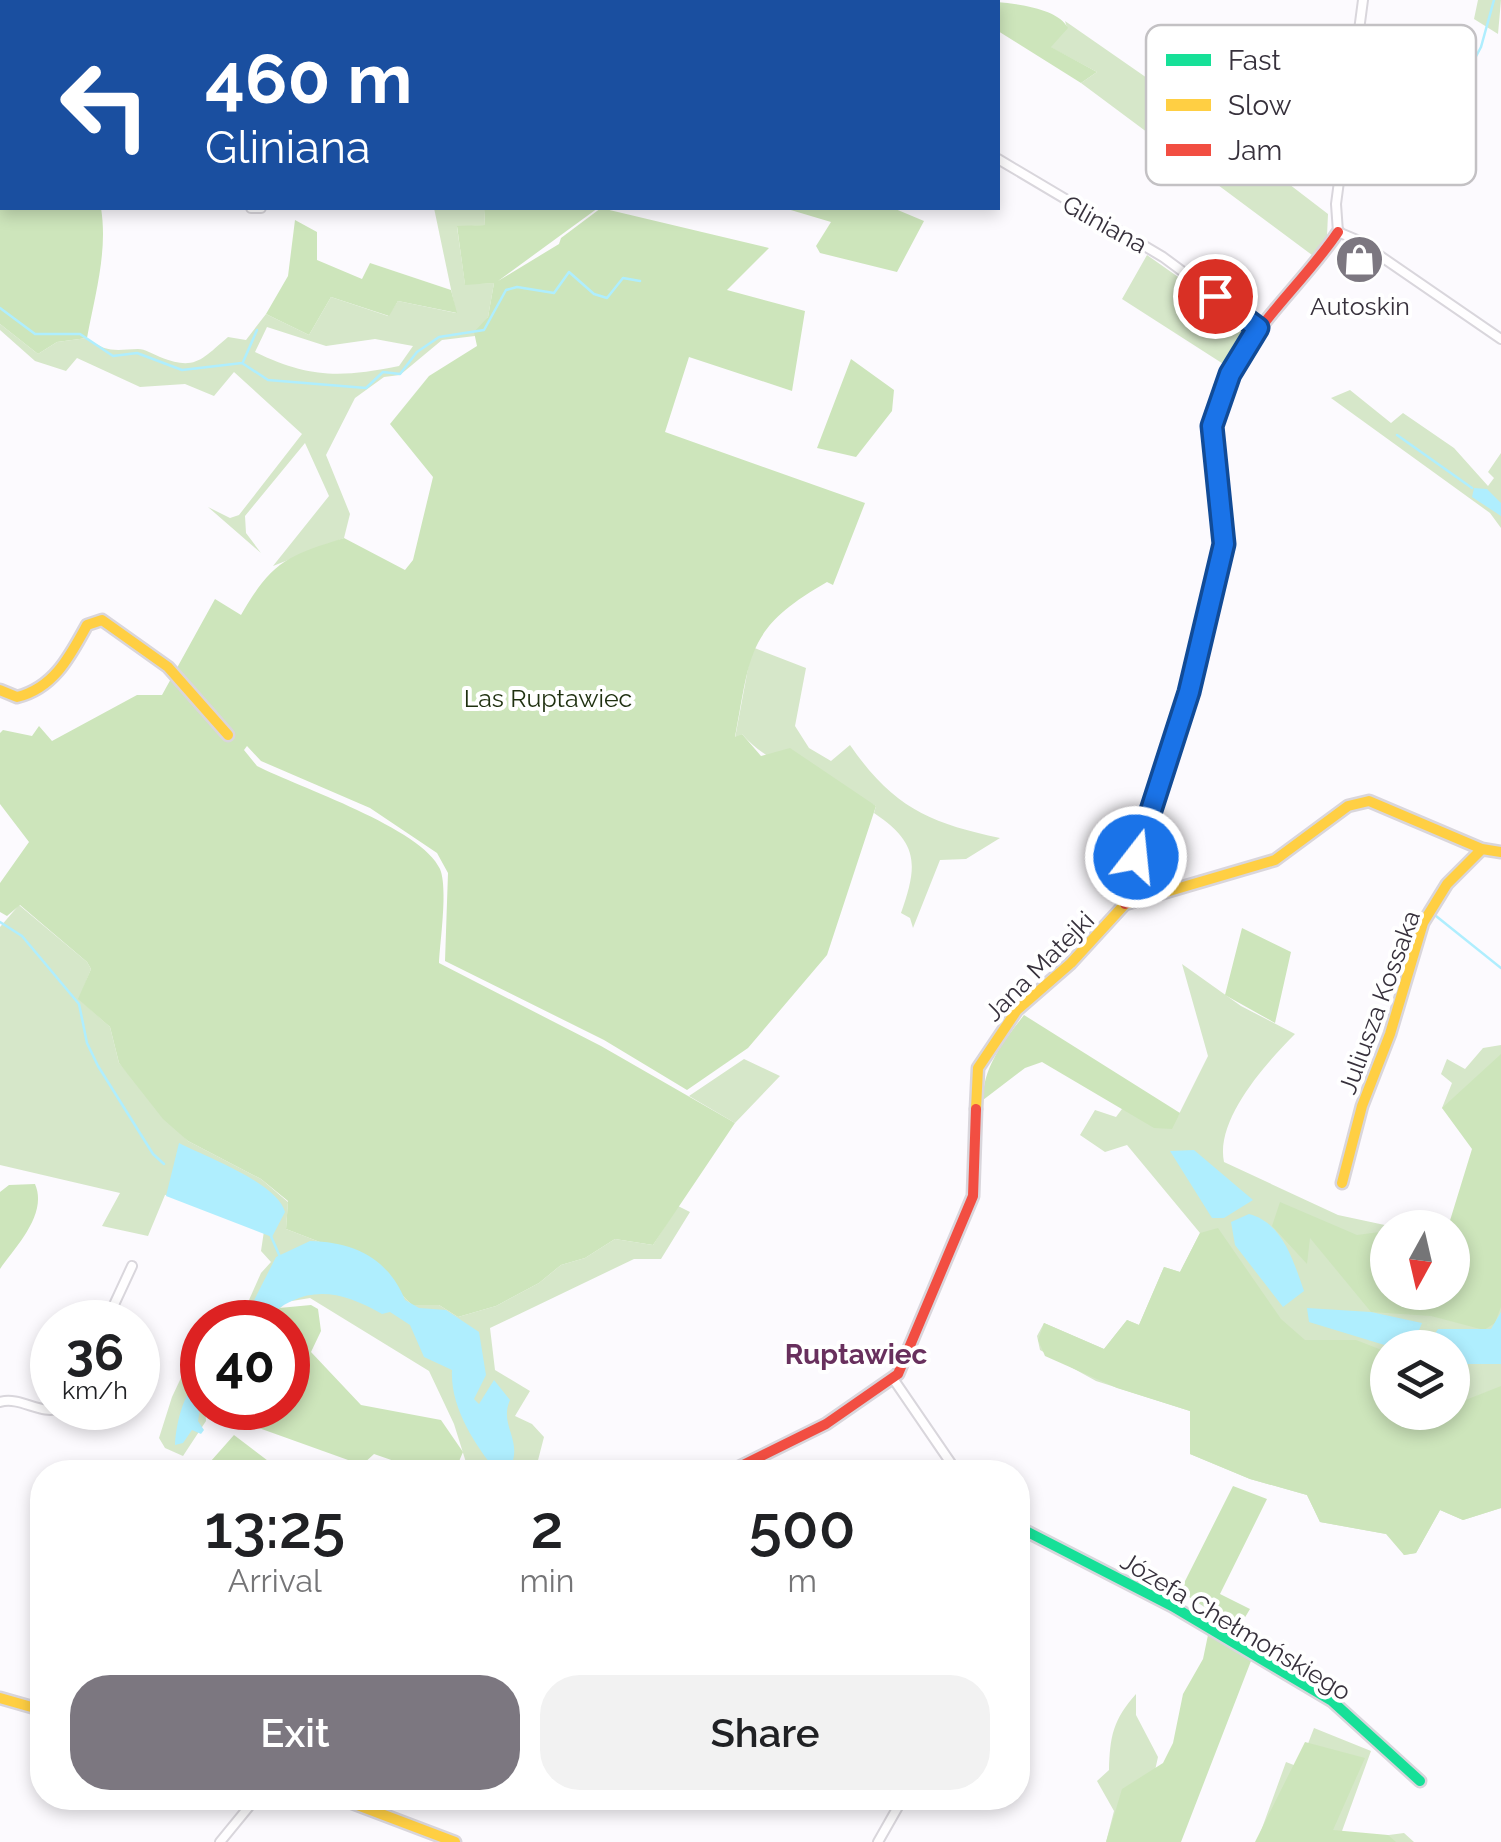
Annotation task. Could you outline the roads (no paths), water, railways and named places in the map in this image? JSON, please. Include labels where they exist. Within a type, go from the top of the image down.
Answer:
[{"type":"street","points":[[1360,25],[1363,0]]},
{"type":"street","name":"Gliniana","points":[[1000,160],[1163,256],[1258,328]]},
{"type":"street","points":[[1125,904],[1145,822],[1189,692],[1224,544],[1212,426],[1230,374],[1258,328],[1314,269],[1338,232],[1339,185]]},
{"type":"street","points":[[1338,232],[1348,234],[1501,339]]},
{"type":"street","points":[[0,690],[18,697],[44,686],[61,669],[87,624],[102,620],[168,667],[228,735]]},
{"type":"street","name":"Jana Matejki","points":[[752,1460],[826,1424],[894,1380],[914,1345],[973,1196],[978,1068],[1018,1010],[1108,926],[1125,904],[1276,860],[1348,806],[1368,801],[1482,849],[1501,852]]},
{"type":"street","name":"Juliusza Kossaka","points":[[1342,1183],[1423,923],[1447,884],[1482,849]]},
{"type":"street","points":[[116,1300],[132,1266]]},
{"type":"street","points":[[894,1380],[952,1460]]},
{"type":"street","points":[[0,1402],[10,1400],[30,1405]]},
{"type":"street","name":"Józefa Chełmońskiego","points":[[1030,1533],[1172,1606],[1332,1701],[1420,1782]]},
{"type":"street","points":[[0,1698],[30,1707]]},
{"type":"street","points":[[220,1842],[246,1810]]},
{"type":"street","points":[[370,1810],[454,1842]]},
{"type":"street","points":[[878,1842],[896,1810]]},
{"type":"water","points":[[1474,488],[1487,489],[1501,503],[1501,516],[1472,497]]},
{"type":"water","points":[[179,1143],[256,1181],[280,1201],[285,1212],[272,1237],[166,1196]]},
{"type":"water","points":[[1194,1150],[1253,1200],[1224,1218],[1212,1218],[1170,1151]]},
{"type":"water","points":[[1249,1214],[1278,1234],[1296,1267],[1304,1291],[1283,1307],[1235,1245],[1231,1222]]},
{"type":"water","points":[[310,1241],[341,1245],[368,1255],[389,1273],[405,1300],[419,1308],[446,1310],[479,1332],[486,1375],[474,1399],[479,1404],[494,1380],[510,1400],[507,1418],[513,1460],[488,1460],[455,1398],[452,1370],[424,1357],[410,1325],[390,1312],[382,1314],[335,1295],[254,1300],[276,1257]]},
{"type":"water","points":[[1307,1308],[1371,1312],[1422,1323],[1419,1330],[1370,1330],[1370,1341],[1309,1322]]},
{"type":"water","points":[[1501,1312],[1501,1364],[1470,1364],[1470,1330],[1437,1330],[1438,1329],[1491,1329]]},
{"type":"water","points":[[180,1414],[180,1430],[192,1430],[183,1443],[175,1445]]},
{"type":"waterway","points":[[1476,56],[1494,0]]},
{"type":"waterway","points":[[0,308],[35,334],[80,334],[113,356],[137,353],[182,370],[242,363],[268,380],[366,388],[383,372],[400,374],[417,352],[439,337],[484,330],[506,290],[517,287],[554,293],[569,272],[594,294],[607,298],[623,278],[640,281]]},
{"type":"waterway","points":[[243,362],[257,330]]},
{"type":"waterway","points":[[1397,435],[1472,488]]},
{"type":"waterway","points":[[1436,916],[1501,968]]},
{"type":"waterway","points":[[0,922],[22,936],[79,1004],[87,1043],[98,1066],[153,1154],[164,1164]]},
{"type":"waterway","points":[[270,1234],[281,1259]]},
{"type":"place","name":"Autoskin","points":[[1360,260]]},
{"type":"district","name":"Ruptawiec","points":[[856,1354]]},
{"type":"park label","name":"Las Ruptawiec","points":[[548,698]]}]
